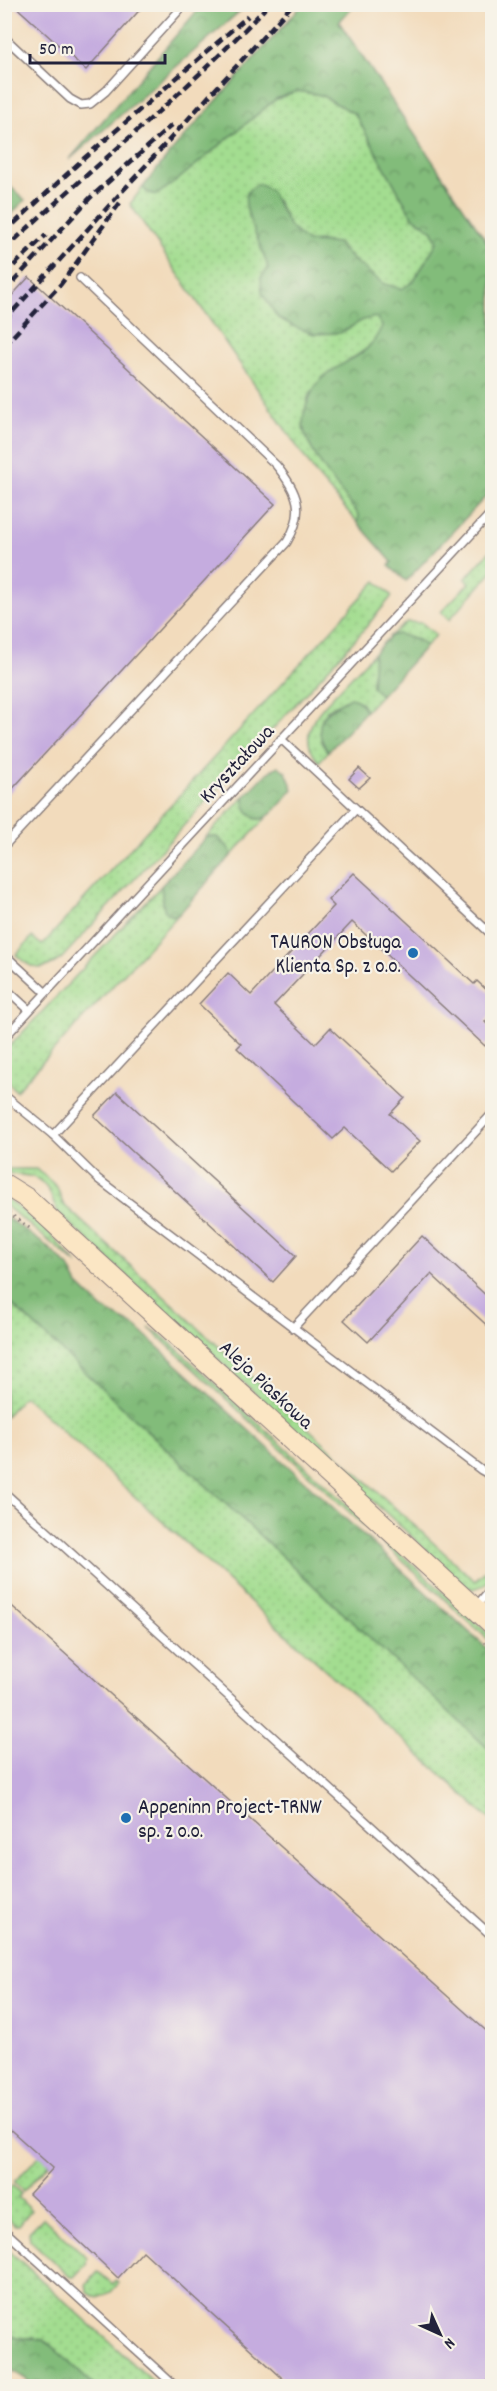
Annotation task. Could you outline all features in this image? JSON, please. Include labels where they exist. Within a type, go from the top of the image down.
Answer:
[{"type":"main road","name":"Aleja Piaskowa","points":[[4,1184],[28,1199],[165,1322],[492,1624]]},
{"type":"lane","points":[[4,37],[70,99],[81,105],[90,104],[106,91],[185,4]]},
{"type":"lane","points":[[4,846],[287,542],[297,527],[299,502],[290,482],[276,465],[80,278]]},
{"type":"lane","name":"Kryształowa","points":[[4,1038],[492,512]]},
{"type":"lane","points":[[281,739],[492,935]]},
{"type":"lane","points":[[53,1135],[356,808]]},
{"type":"lane","points":[[4,954],[45,992]]},
{"type":"lane","points":[[4,987],[29,1010]]},
{"type":"lane","points":[[4,1095],[53,1135],[98,1179],[481,1470],[492,1476]]},
{"type":"lane","points":[[294,1328],[492,1114]]},
{"type":"lane","points":[[4,1492],[492,1936]]},
{"type":"lane","points":[[475,1608],[492,1587]]},
{"type":"lane","points":[[4,2230],[176,2386]]},
{"type":"green space","points":[[202,5],[247,5],[69,160]]},
{"type":"green space","points":[[302,5],[354,5],[339,22],[489,245],[492,246],[492,490],[406,581],[389,566],[392,562],[358,523],[359,515],[313,451],[307,440],[303,424],[308,401],[320,380],[364,351],[382,326],[376,317],[363,320],[340,333],[314,334],[277,317],[262,293],[261,278],[268,268],[247,211],[246,202],[248,192],[259,184],[270,190],[290,227],[307,242],[337,243],[351,258],[384,284],[402,289],[414,281],[437,242],[433,231],[412,216],[355,114],[321,95],[297,91],[276,99],[156,195],[147,192],[143,187],[169,154]]},
{"type":"green space","points":[[297,91],[321,95],[355,114],[412,216],[433,231],[437,243],[414,281],[403,289],[384,285],[351,258],[337,243],[307,242],[290,227],[277,200],[253,224],[265,252],[268,268],[261,278],[340,333],[363,319],[377,317],[383,326],[373,345],[323,377],[308,397],[303,429],[320,462],[359,515],[358,523],[318,477],[130,204],[143,187],[147,192],[156,195],[276,99]]},
{"type":"green space","points":[[4,181],[25,200],[5,220],[4,220]]},
{"type":"green space","points":[[492,549],[492,572],[449,620],[441,612],[469,583],[465,579]]},
{"type":"green space","points":[[376,581],[392,596],[362,632],[61,959],[48,966],[37,968],[27,964],[16,955],[32,937],[42,945]]},
{"type":"green space","points":[[407,622],[422,623],[436,635],[426,646],[418,640],[390,636]]},
{"type":"green space","points":[[398,634],[418,640],[426,646],[381,695],[372,687],[374,653],[390,636]]},
{"type":"green space","points":[[374,653],[372,687],[381,695],[366,711],[361,702],[349,698],[327,710],[322,744],[328,752],[319,762],[309,742],[312,724],[317,715]]},
{"type":"green space","points":[[349,698],[359,702],[366,711],[328,752],[320,734],[322,719],[332,708]]},
{"type":"green space","points":[[278,766],[286,772],[293,789],[273,812],[261,819],[255,818],[247,810],[244,797],[267,773]]},
{"type":"green space","points":[[244,797],[244,803],[257,819],[266,818],[232,855],[228,847],[217,837],[206,837]]},
{"type":"green space","points":[[206,837],[217,837],[228,847],[232,855],[179,914],[168,914],[164,907],[161,886]]},
{"type":"green space","points":[[161,886],[166,913],[173,916],[179,914],[16,1091],[5,1077],[6,1050]]},
{"type":"green space","points":[[4,1166],[8,1169],[37,1169],[57,1187],[63,1204],[475,1581],[488,1568],[492,1571],[488,1581],[473,1589],[467,1587],[58,1213],[43,1183],[33,1177],[8,1173]]},
{"type":"green space","points":[[4,1197],[44,1227],[78,1265],[5,1205]]},
{"type":"green space","points":[[5,1216],[44,1244],[69,1267],[78,1285],[103,1309],[136,1327],[492,1653],[492,1752],[5,1298]]},
{"type":"green space","points":[[5,1298],[492,1752],[492,1821],[24,1396],[5,1417]]},
{"type":"green space","points":[[149,1328],[175,1347],[492,1637],[492,1643]]},
{"type":"green space","points":[[40,2155],[49,2164],[23,2191],[14,2182]]},
{"type":"green space","points":[[12,2185],[21,2194],[18,2197],[31,2210],[19,2225],[14,2225],[5,2217],[5,2193]]},
{"type":"green space","points":[[43,2218],[87,2257],[86,2264],[74,2277],[70,2277],[30,2240],[29,2232]]},
{"type":"green space","points":[[4,2246],[158,2386],[94,2386],[44,2339],[20,2338],[5,2332]]},
{"type":"green space","points":[[98,2272],[113,2284],[116,2280],[119,2283],[111,2292],[98,2298],[88,2293],[86,2285]]},
{"type":"green space","points":[[5,2332],[20,2338],[44,2339],[94,2386],[33,2386],[5,2366]]},
{"type":"building","points":[[13,4],[145,4],[86,70]]},
{"type":"building","points":[[29,277],[275,504],[4,798],[4,304]]},
{"type":"building","points":[[359,768],[370,778],[359,788],[349,779]]},
{"type":"building","points":[[354,873],[474,984],[477,981],[492,995],[492,1014],[485,1022],[492,1029],[492,1038],[485,1046],[352,922],[274,1005],[315,1044],[330,1028],[405,1098],[390,1114],[420,1141],[391,1171],[345,1128],[333,1139],[237,1048],[241,1044],[199,1004],[228,973],[251,995],[334,906],[328,900]]},
{"type":"building","points":[[117,1092],[296,1256],[273,1282],[94,1116]]},
{"type":"building","points":[[422,1236],[492,1301],[492,1330],[431,1274],[368,1342],[344,1320]]},
{"type":"building","name":"Appeninn Project-TRNW sp. z o.o.","points":[[4,1599],[492,2036],[492,2375],[482,2386],[291,2386],[143,2251],[118,2278],[29,2194],[53,2168],[4,2124]]},
{"type":"railway","points":[[4,250],[172,99],[238,37],[269,4]]},
{"type":"railway","points":[[4,321],[293,4]]},
{"type":"railway","points":[[4,233],[81,161],[248,16]]},
{"type":"railway","points":[[4,292],[90,198],[172,125]]},
{"type":"railway","points":[[4,346],[61,284],[122,200]]},
{"type":"railway","points":[[4,275],[46,235]]},
{"type":"place","name":"TAURON Obsługa Klienta Sp. z o.o.","points":[[413,953]]},
{"type":"place","name":"Appeninn Project-TRNW sp. z o.o.","points":[[126,1818]]}]
